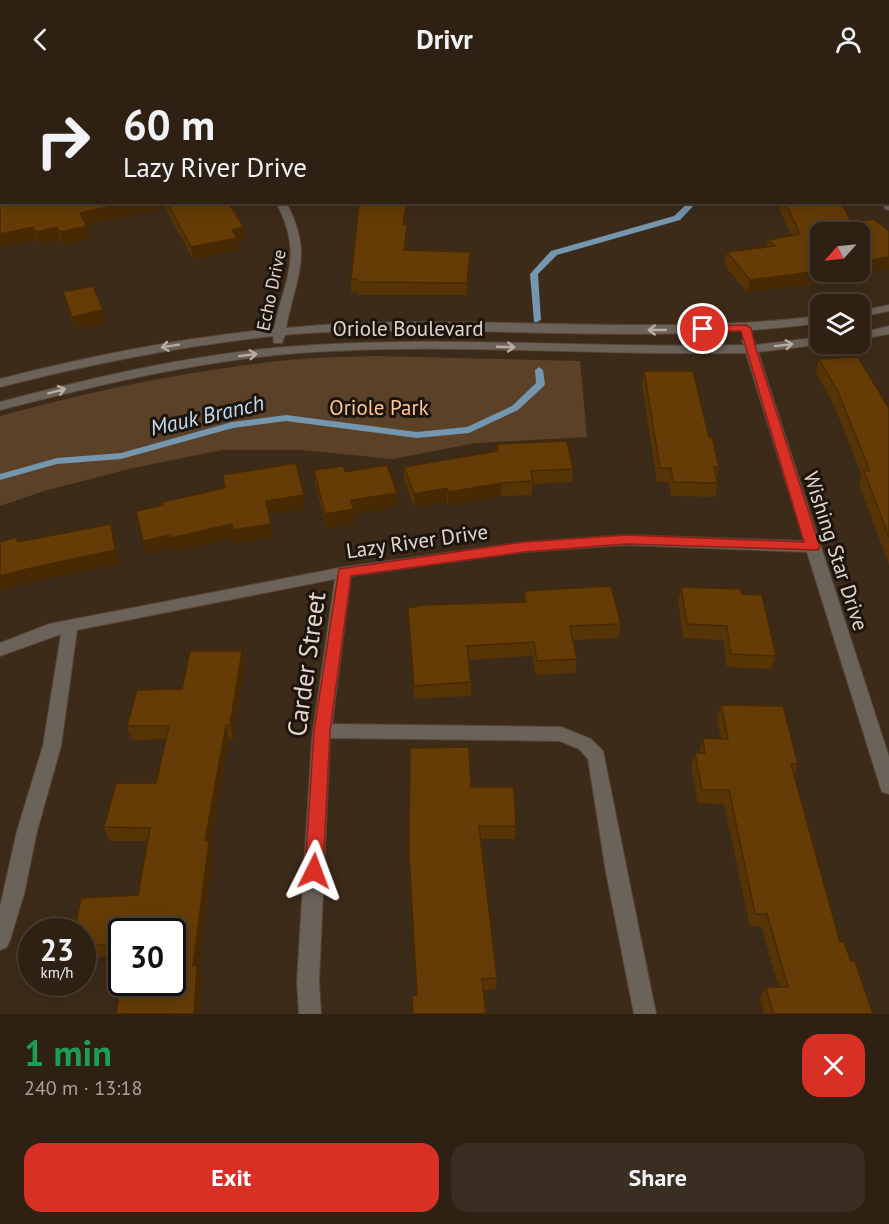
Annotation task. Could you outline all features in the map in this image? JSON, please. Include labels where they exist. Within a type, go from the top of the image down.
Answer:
[{"type":"street","name":"Echo Drive","points":[[276,351],[298,264],[298,238],[291,218],[282,204]]},
{"type":"street","points":[[870,312],[889,308]]},
{"type":"street","name":"Oriole Boulevard","points":[[0,382],[115,355],[279,332],[397,327],[660,330],[746,328],[810,321]]},
{"type":"street","name":"Wishing Star Drive","points":[[746,328],[750,349],[889,786]]},
{"type":"street","points":[[870,334],[889,330]]},
{"type":"street","name":"Oriole Boulevard","points":[[0,406],[78,385],[276,351],[441,345],[568,350],[750,349],[810,342]]},
{"type":"street","name":"Lazy River Drive","points":[[0,650],[49,630],[344,572],[524,547],[626,540],[813,547]]},
{"type":"street","name":"Carder Street","points":[[310,1014],[308,982],[322,731],[344,572]]},
{"type":"street","points":[[0,940],[14,894],[27,831],[52,746],[70,626]]},
{"type":"street","points":[[322,731],[561,734],[585,744],[597,756],[616,872],[645,1014]]},
{"type":"green space","name":"Oriole Park","points":[[375,356],[580,361],[587,437],[475,443],[393,459],[302,450],[222,450],[133,468],[44,491],[0,506],[0,416],[107,389],[215,369],[299,359]]},
{"type":"building","points":[[0,204],[122,204],[80,213],[87,226],[60,232],[57,227],[36,232],[33,227],[0,234]]},
{"type":"building","points":[[168,204],[229,204],[244,227],[232,230],[237,238],[191,247]]},
{"type":"building","points":[[359,204],[404,204],[403,225],[407,225],[404,250],[470,252],[467,283],[357,282],[357,279],[351,279]]},
{"type":"building","points":[[786,204],[842,204],[851,222],[810,222],[810,272],[750,280],[727,252],[775,246],[768,240],[800,234]]},
{"type":"building","points":[[874,219],[889,231],[889,257],[870,260],[870,222],[858,222]]},
{"type":"building","points":[[93,286],[103,310],[72,317],[63,292]]},
{"type":"building","points":[[858,357],[889,408],[889,537],[864,471],[870,471],[838,392],[819,359]]},
{"type":"building","points":[[644,371],[693,371],[709,437],[712,437],[719,467],[714,467],[718,483],[673,482],[671,468],[660,468]]},
{"type":"building","points":[[567,441],[573,469],[531,471],[533,481],[502,483],[448,492],[447,488],[414,494],[404,467],[498,451],[497,444]]},
{"type":"building","points":[[296,463],[304,495],[266,501],[271,524],[233,530],[232,524],[171,538],[170,535],[143,541],[136,511],[163,505],[162,502],[225,488],[223,475]]},
{"type":"building","points":[[387,465],[397,493],[351,500],[354,509],[325,514],[314,470],[343,466],[345,472]]},
{"type":"building","points":[[111,524],[115,550],[0,576],[0,542],[16,537],[18,542]]},
{"type":"building","points":[[611,586],[621,624],[570,626],[577,659],[537,661],[534,642],[467,646],[471,682],[414,686],[408,608],[423,605],[526,602],[524,591]]},
{"type":"building","points":[[681,587],[740,589],[742,594],[762,595],[776,656],[731,654],[727,626],[687,624]]},
{"type":"building","points":[[190,651],[242,651],[230,725],[226,725],[205,841],[209,841],[193,966],[197,965],[194,1014],[116,1014],[118,996],[186,996],[186,918],[108,918],[108,945],[96,945],[96,918],[77,918],[81,898],[138,895],[150,828],[104,827],[116,783],[156,783],[169,726],[127,726],[137,690],[182,689]]},
{"type":"building","points":[[721,705],[783,706],[798,764],[791,764],[840,942],[844,942],[851,961],[855,961],[873,1014],[773,1014],[766,987],[788,987],[767,914],[755,914],[729,790],[702,790],[695,753],[705,753],[703,738],[728,739]]},
{"type":"building","points":[[469,747],[471,787],[514,787],[516,826],[479,826],[497,978],[482,979],[486,1014],[413,1014],[412,996],[417,995],[409,854],[410,748]]},
{"type":"waterway","name":"Mauk Branch","points":[[537,320],[534,274],[554,253],[677,218],[692,204]]},
{"type":"waterway","name":"Mauk Branch","points":[[0,477],[57,461],[121,456],[232,425],[286,418],[417,435],[469,430],[515,408],[541,384],[539,370]]},
{"type":"route","points":[[314,871],[322,731],[344,572],[524,547],[626,540],[813,547],[750,349],[746,328],[703,329]]}]
